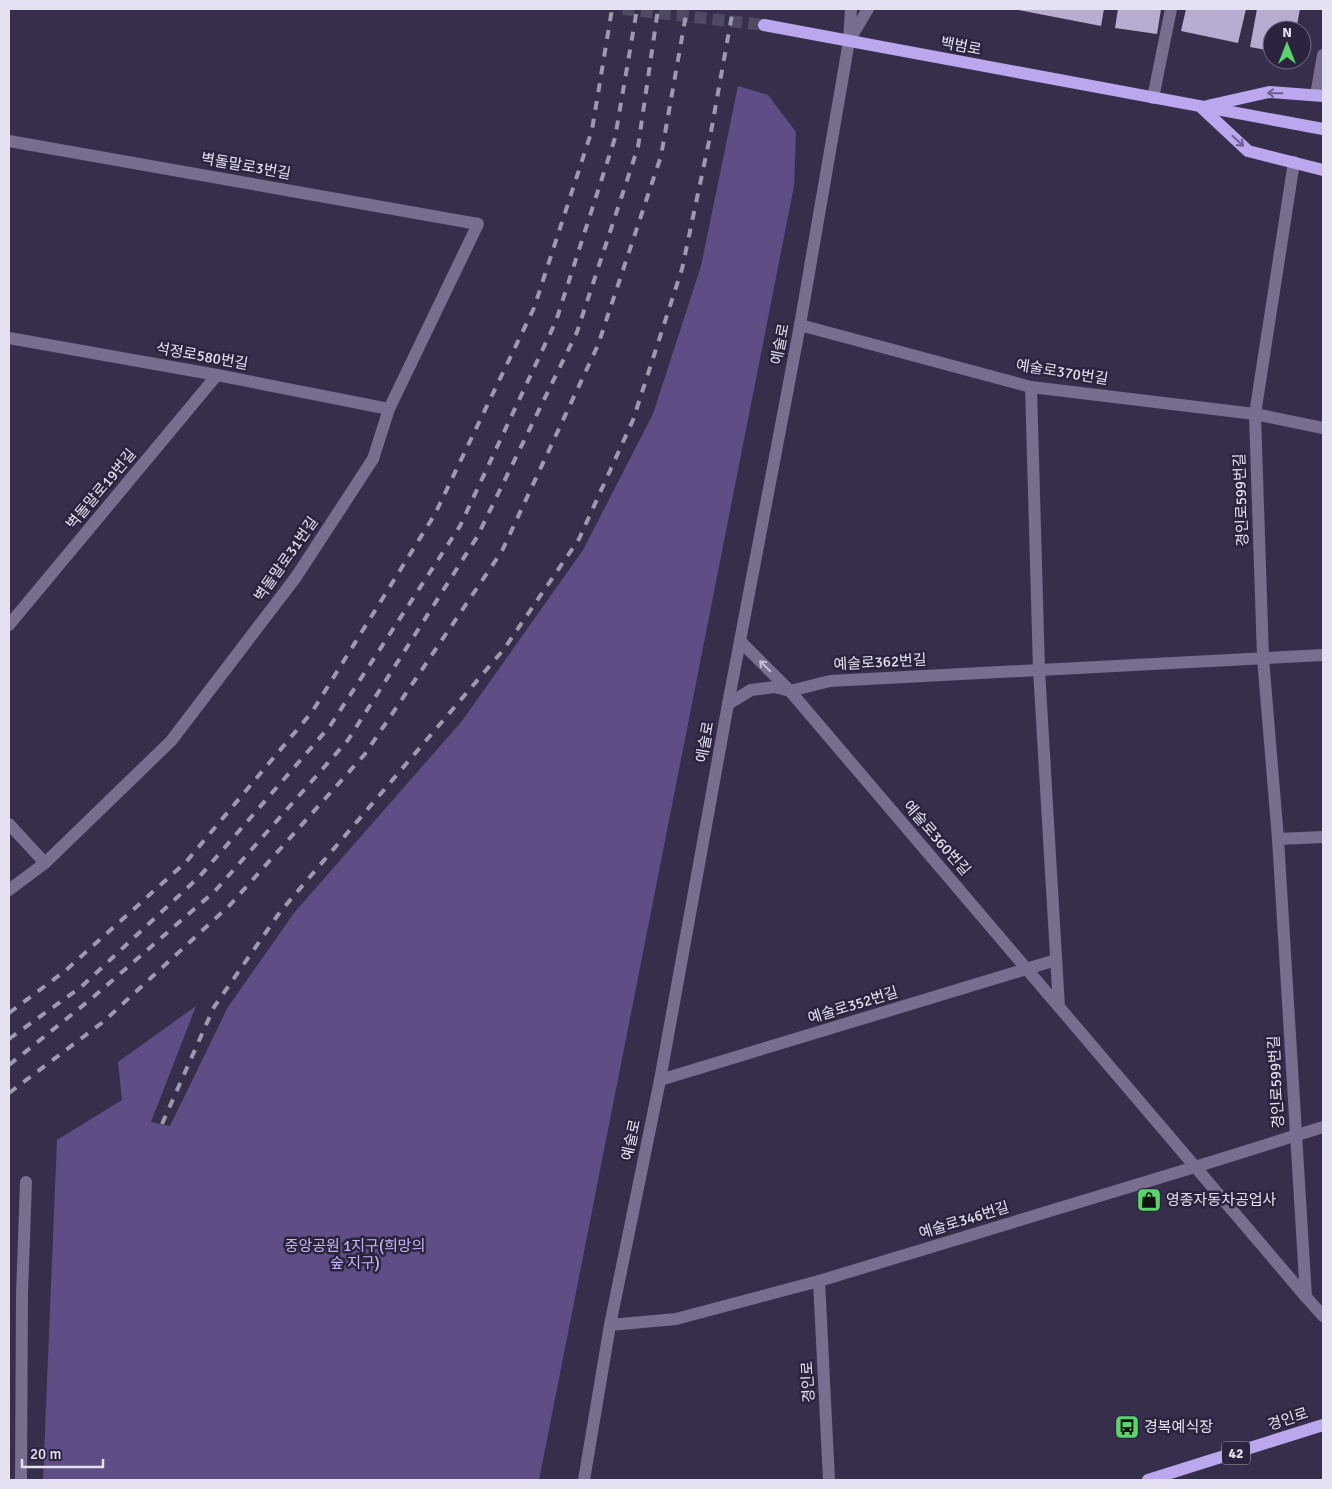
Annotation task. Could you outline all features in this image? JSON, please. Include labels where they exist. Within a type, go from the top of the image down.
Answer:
[{"type":"main road","name":"백범로","points":[[764,25],[1323,129]]},
{"type":"main road","name":"백범로","points":[[1202,108],[1269,92],[1320,95]]},
{"type":"main road","points":[[1202,108],[1248,151],[1323,170]]},
{"type":"main road","name":"경인로","points":[[1148,1480],[1323,1425]]},
{"type":"street","name":"예술로","points":[[584,1480],[610,1325],[660,1080],[728,704],[800,325],[849,42],[851,9]]},
{"type":"street","points":[[849,42],[868,9]]},
{"type":"street","points":[[1153,98],[1171,9]]},
{"type":"street","points":[[1320,95],[1323,55]]},
{"type":"street","name":"벽돌말로3번길","points":[[9,141],[478,224]]},
{"type":"street","name":"경인로599번길","points":[[1294,162],[1255,414],[1263,658],[1278,839],[1306,1297]]},
{"type":"street","name":"벽돌말로31번길","points":[[9,890],[45,863],[171,742],[296,577],[373,459],[389,409],[478,224]]},
{"type":"street","name":"예술로370번길","points":[[800,325],[1031,387],[1255,414],[1323,428]]},
{"type":"street","name":"석정로580번길","points":[[9,338],[217,375],[389,409]]},
{"type":"street","name":"벽돌말로19번길","points":[[9,625],[217,375]]},
{"type":"street","points":[[1031,387],[1039,670],[1059,1007]]},
{"type":"street","name":"예술로360번길","points":[[740,641],[790,691],[1306,1297]]},
{"type":"street","name":"예술로362번길","points":[[728,704],[751,690],[775,687],[790,691],[830,681],[1323,655]]},
{"type":"street","points":[[9,824],[45,863]]},
{"type":"street","points":[[1278,839],[1323,837]]},
{"type":"street","name":"예술로352번길","points":[[660,1080],[1056,960]]},
{"type":"street","name":"예술로346번길","points":[[610,1325],[676,1319],[819,1281],[1195,1167],[1323,1126]]},
{"type":"street","points":[[21,1480],[22,1294],[26,1182]]},
{"type":"street","name":"경인로","points":[[819,1281],[829,1480]]},
{"type":"street","points":[[1306,1297],[1323,1316]]},
{"type":"green space","name":"중앙공원 1지구(희망의 숲 지구)","points":[[738,86],[768,95],[796,132],[794,186],[539,1480],[43,1480],[57,1140],[122,1100],[118,1062],[196,1006],[151,1122],[170,1126],[228,1007],[294,913],[462,721],[583,550],[653,414],[701,266]]},
{"type":"building","points":[[1014,9],[1104,9],[1101,26]]},
{"type":"building","points":[[1118,9],[1161,9],[1157,34],[1115,28]]},
{"type":"building","points":[[1186,9],[1246,9],[1238,43],[1181,31]]},
{"type":"building","points":[[1257,9],[1300,9],[1298,20],[1262,20],[1262,49],[1250,47]]},
{"type":"tunnel","points":[[623,9],[764,25]]},
{"type":"railway","points":[[9,1013],[65,971],[186,862],[312,712],[435,514],[534,308],[592,130],[612,9]]},
{"type":"railway","points":[[9,1039],[81,987],[200,876],[330,726],[460,526],[556,321],[615,138],[637,9]]},
{"type":"railway","points":[[9,1065],[91,999],[215,891],[348,740],[477,537],[577,332],[638,147],[658,9]]},
{"type":"railway","points":[[9,1093],[103,1022],[230,905],[365,754],[502,551],[598,345],[661,156],[687,9]]},
{"type":"railway","points":[[162,1124],[214,1007],[280,912],[504,649],[579,539],[633,420],[682,269],[711,132],[733,9]]},
{"type":"place","name":"영종자동차공업사","points":[[1149,1200]]},
{"type":"place","name":"경복예식장","points":[[1127,1427]]}]
